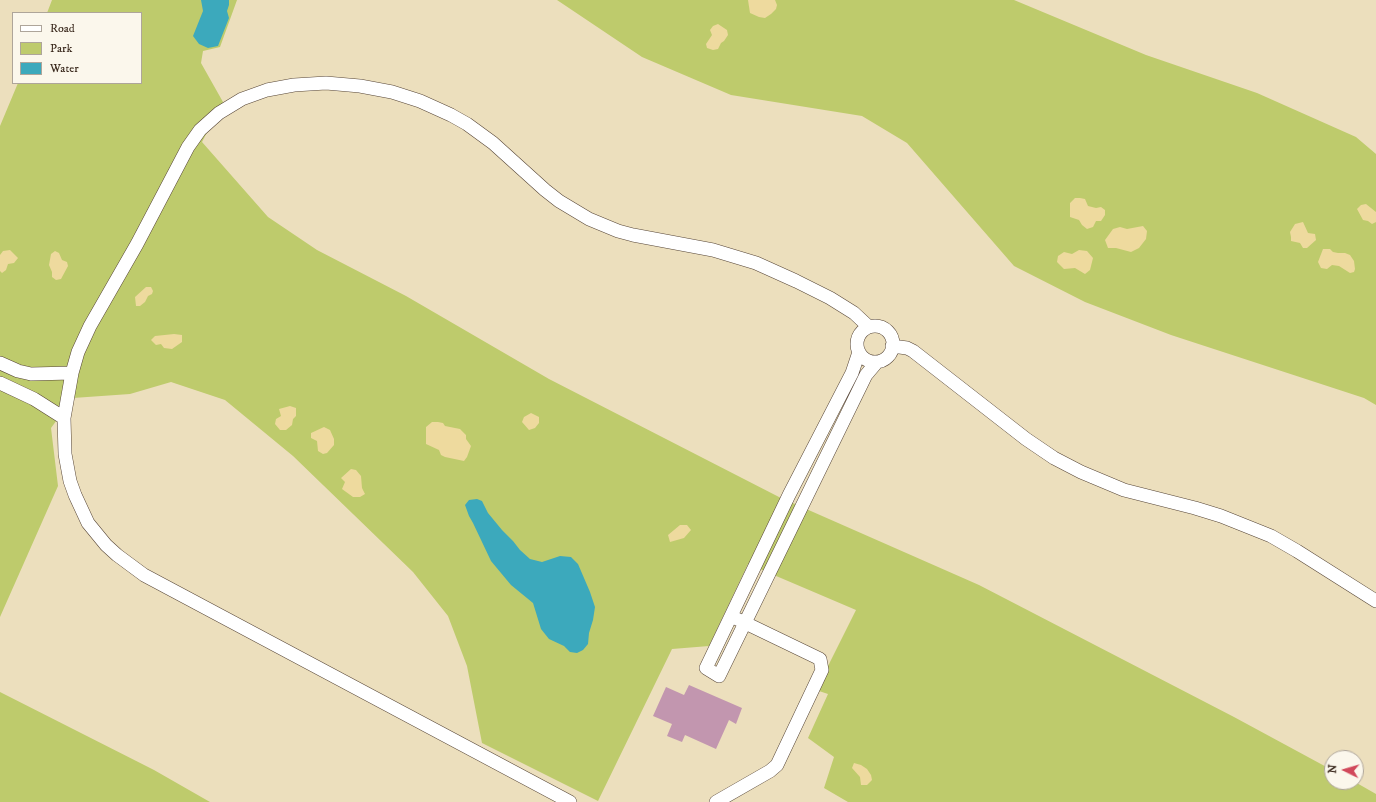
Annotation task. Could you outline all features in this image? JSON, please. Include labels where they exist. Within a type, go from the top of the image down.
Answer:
[{"type":"street","points":[[570,802],[144,575],[106,545],[88,522],[75,495],[67,467],[64,440],[64,418],[72,373],[78,352],[90,326],[137,244],[183,156],[200,130],[219,112],[242,99],[274,88],[307,83],[345,84],[376,88],[406,96],[451,115],[480,133],[559,201],[589,219],[633,236],[713,250],[756,263],[796,280],[830,298],[854,313],[869,327]]},
{"type":"street","points":[[859,352],[852,373],[789,495],[706,668],[719,676],[866,375],[877,362],[889,355],[892,346],[891,336],[883,328],[878,326],[869,327],[864,330],[858,338],[857,347],[864,359],[877,362]]},
{"type":"street","points":[[892,346],[907,348],[913,352],[1026,439],[1054,458],[1081,472],[1124,490],[1208,512],[1271,536],[1376,601]]},
{"type":"street","points":[[0,363],[18,371],[31,374],[72,373]]},
{"type":"street","points":[[0,383],[34,399],[64,418]]},
{"type":"street","points":[[789,495],[804,503]]},
{"type":"street","points":[[716,802],[770,771],[777,765],[822,670],[820,659],[731,617]]},
{"type":"green space","points":[[52,0],[237,0],[220,47],[203,51],[201,63],[223,102],[202,142],[268,217],[317,250],[406,296],[549,379],[779,497],[979,585],[1234,717],[1324,766],[1324,790],[1364,790],[1364,787],[1376,794],[1376,802],[848,802],[824,788],[834,757],[808,738],[828,694],[816,690],[856,610],[748,564],[709,646],[672,649],[598,801],[482,743],[467,666],[448,616],[413,572],[293,456],[225,400],[171,382],[130,394],[73,398],[51,428],[58,486],[0,617],[0,126],[18,84],[142,84],[142,12],[47,12]]},
{"type":"green space","points":[[557,0],[1014,0],[1146,55],[1257,93],[1356,137],[1376,154],[1376,405],[1364,398],[1171,335],[1085,302],[1014,266],[907,143],[862,116],[731,95],[642,57]]},
{"type":"green space","points":[[0,692],[154,770],[210,802],[0,802]]},
{"type":"sand","points":[[748,0],[775,0],[777,5],[776,9],[765,18],[759,17],[750,13]]},
{"type":"sand","points":[[718,24],[727,30],[728,35],[718,49],[713,50],[707,48],[706,44],[712,35],[710,30],[713,26]]},
{"type":"sand","points":[[1075,198],[1085,199],[1088,206],[1096,208],[1101,207],[1105,210],[1105,215],[1101,221],[1096,221],[1093,227],[1087,229],[1079,220],[1070,217],[1070,203]]},
{"type":"sand","points":[[1366,204],[1376,212],[1376,222],[1372,224],[1363,220],[1357,209],[1361,205]]},
{"type":"sand","points":[[1303,222],[1308,233],[1315,234],[1316,240],[1307,248],[1303,248],[1300,243],[1291,241],[1290,232],[1295,224]]},
{"type":"sand","points":[[1143,226],[1147,231],[1146,239],[1139,248],[1131,252],[1116,248],[1108,248],[1105,240],[1113,229],[1120,227],[1127,229]]},
{"type":"sand","points":[[1323,249],[1330,249],[1333,252],[1350,255],[1354,261],[1354,272],[1350,273],[1339,266],[1332,265],[1327,269],[1321,268],[1318,262]]},
{"type":"sand","points":[[10,250],[18,258],[14,263],[8,264],[6,270],[2,273],[0,271],[0,255],[3,251]]},
{"type":"sand","points":[[1079,250],[1087,251],[1093,258],[1090,270],[1085,274],[1075,268],[1064,269],[1057,262],[1058,256],[1064,252],[1072,254]]},
{"type":"sand","points":[[55,251],[59,253],[62,260],[67,262],[68,266],[61,279],[56,280],[52,277],[52,272],[49,265],[51,254]]},
{"type":"sand","points":[[146,287],[151,287],[153,291],[152,294],[148,296],[145,302],[140,306],[136,306],[135,297]]},
{"type":"sand","points":[[174,334],[182,335],[182,342],[172,349],[164,348],[161,344],[156,345],[151,340],[155,336]]},
{"type":"sand","points":[[290,406],[296,408],[296,416],[293,419],[292,425],[286,430],[280,430],[275,424],[276,419],[281,416],[279,409]]},
{"type":"sand","points":[[531,413],[539,417],[539,423],[535,428],[529,430],[522,422],[524,417]]},
{"type":"sand","points":[[432,422],[443,423],[445,426],[460,429],[466,435],[466,439],[471,446],[464,461],[445,457],[441,455],[439,450],[426,444],[426,427]]},
{"type":"sand","points":[[324,427],[330,430],[334,439],[334,445],[327,453],[323,454],[318,451],[317,441],[311,438],[311,433]]},
{"type":"sand","points":[[351,469],[356,470],[361,476],[362,488],[365,494],[360,497],[353,497],[342,489],[345,482],[341,478]]},
{"type":"sand","points":[[680,525],[687,525],[691,530],[684,538],[670,542],[668,535]]},
{"type":"sand","points":[[854,763],[867,769],[871,775],[872,780],[867,785],[861,785],[860,777],[852,768]]},
{"type":"water","points":[[201,0],[229,0],[227,11],[229,18],[218,46],[208,48],[199,44],[193,36],[203,11]]},
{"type":"water","points":[[477,499],[482,501],[488,513],[502,530],[530,559],[542,562],[560,556],[571,557],[578,564],[595,607],[588,644],[583,650],[577,653],[570,652],[564,646],[549,639],[541,629],[533,603],[511,585],[491,561],[465,505],[469,500]]},
{"type":"building","points":[[689,685],[742,708],[736,724],[729,720],[716,749],[685,735],[682,742],[667,736],[672,724],[653,716],[666,687],[684,695]]}]
